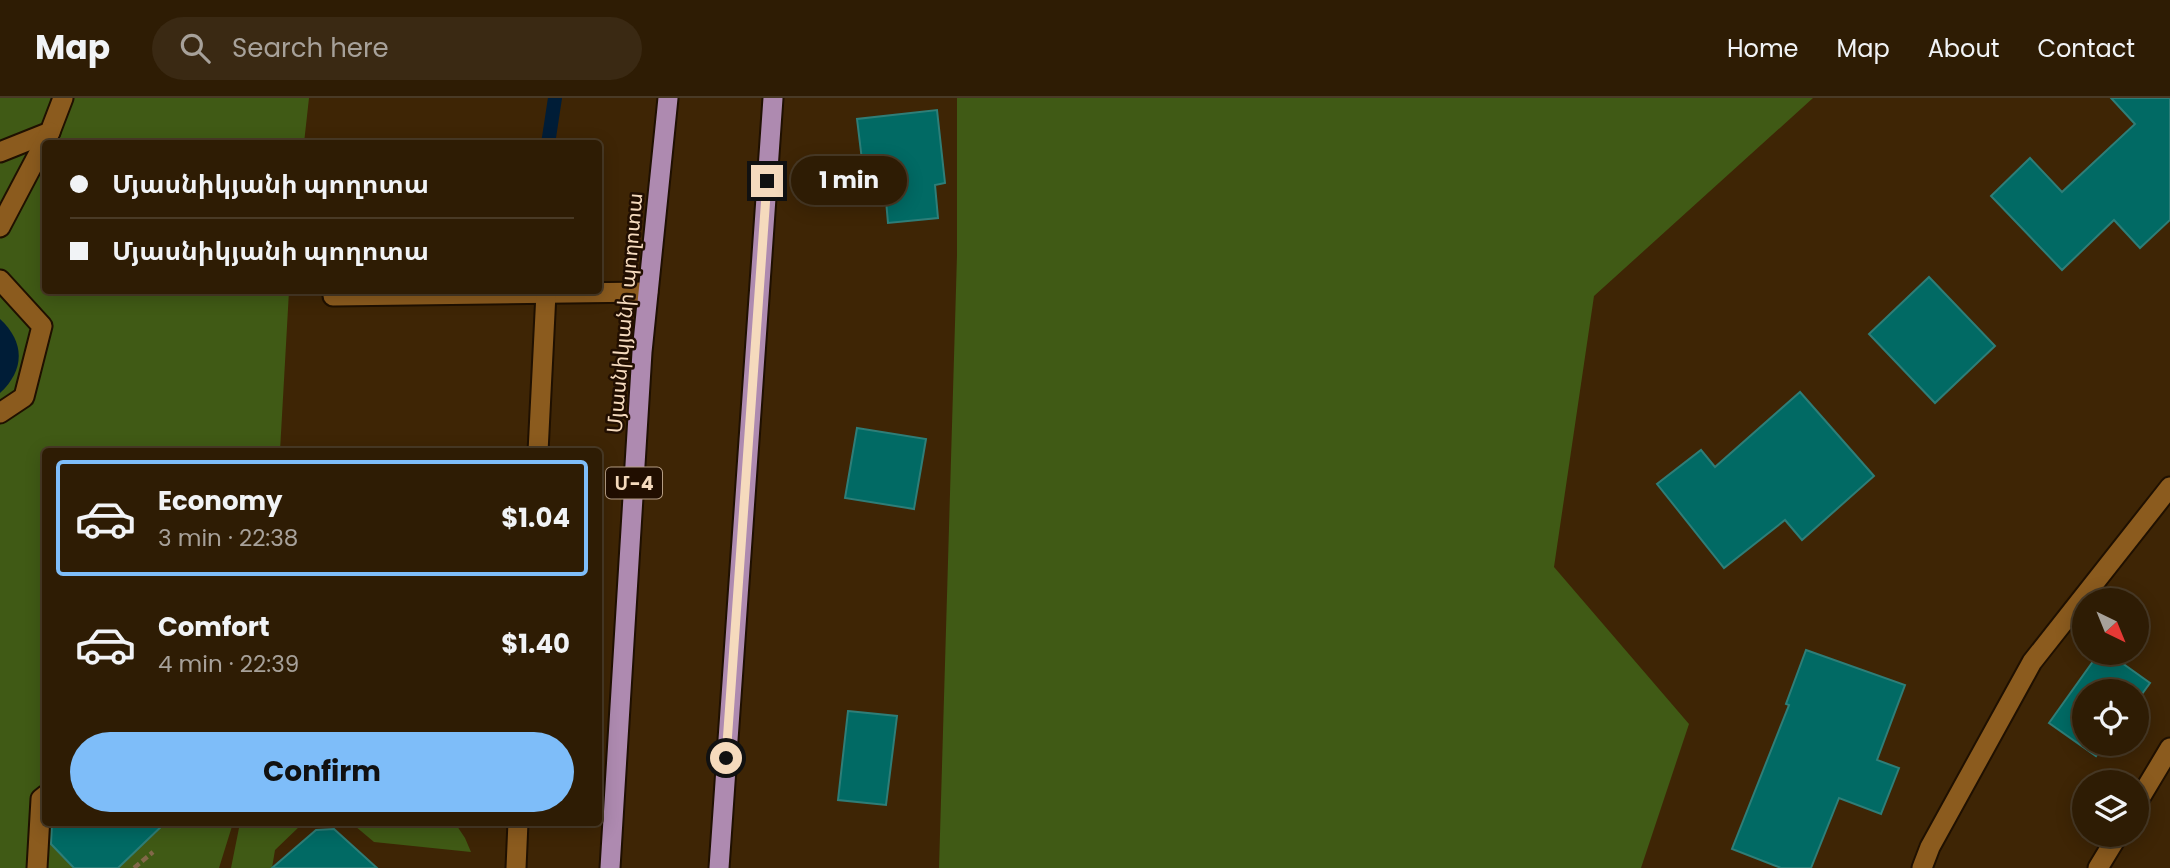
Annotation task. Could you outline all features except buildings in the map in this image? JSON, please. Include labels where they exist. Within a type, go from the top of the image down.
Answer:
[{"type":"highway","name":"Մյասնիկյանի պողոտա","points":[[610,868],[642,352],[668,98]]},
{"type":"highway","points":[[719,868],[773,98]]},
{"type":"street","points":[[46,140],[63,98]]},
{"type":"street","points":[[0,152],[50,132]]},
{"type":"street","points":[[0,227],[42,147]]},
{"type":"street","points":[[0,281],[42,326],[24,397],[0,413]]},
{"type":"street","points":[[602,292],[648,292]]},
{"type":"street","points":[[333,296],[475,294]]},
{"type":"street","points":[[538,448],[546,294]]},
{"type":"street","points":[[1922,868],[1930,847],[2032,662],[2170,487]]},
{"type":"street","points":[[2149,783],[2170,748]]},
{"type":"street","points":[[37,868],[42,798]]},
{"type":"street","points":[[516,868],[518,826]]},
{"type":"street","points":[[2098,868],[2111,847]]},
{"type":"path","points":[[134,868],[153,852]]},
{"type":"green space","points":[[0,98],[309,98],[304,140],[42,140],[42,294],[289,294],[280,448],[42,448],[42,826],[232,826],[219,868],[0,868]]},
{"type":"green space","points":[[957,98],[1813,98],[1594,296],[1554,567],[1689,724],[1641,868],[939,868],[957,255]]},
{"type":"green space","points":[[239,826],[300,826],[275,850],[272,868],[231,868]]},
{"type":"green space","points":[[355,826],[457,826],[471,852],[374,842]]},
{"type":"water","points":[[0,319],[14,337],[19,356],[14,375],[0,393]]},
{"type":"waterway","points":[[549,140],[555,98]]},
{"type":"route","points":[[726,758],[767,181]]}]
